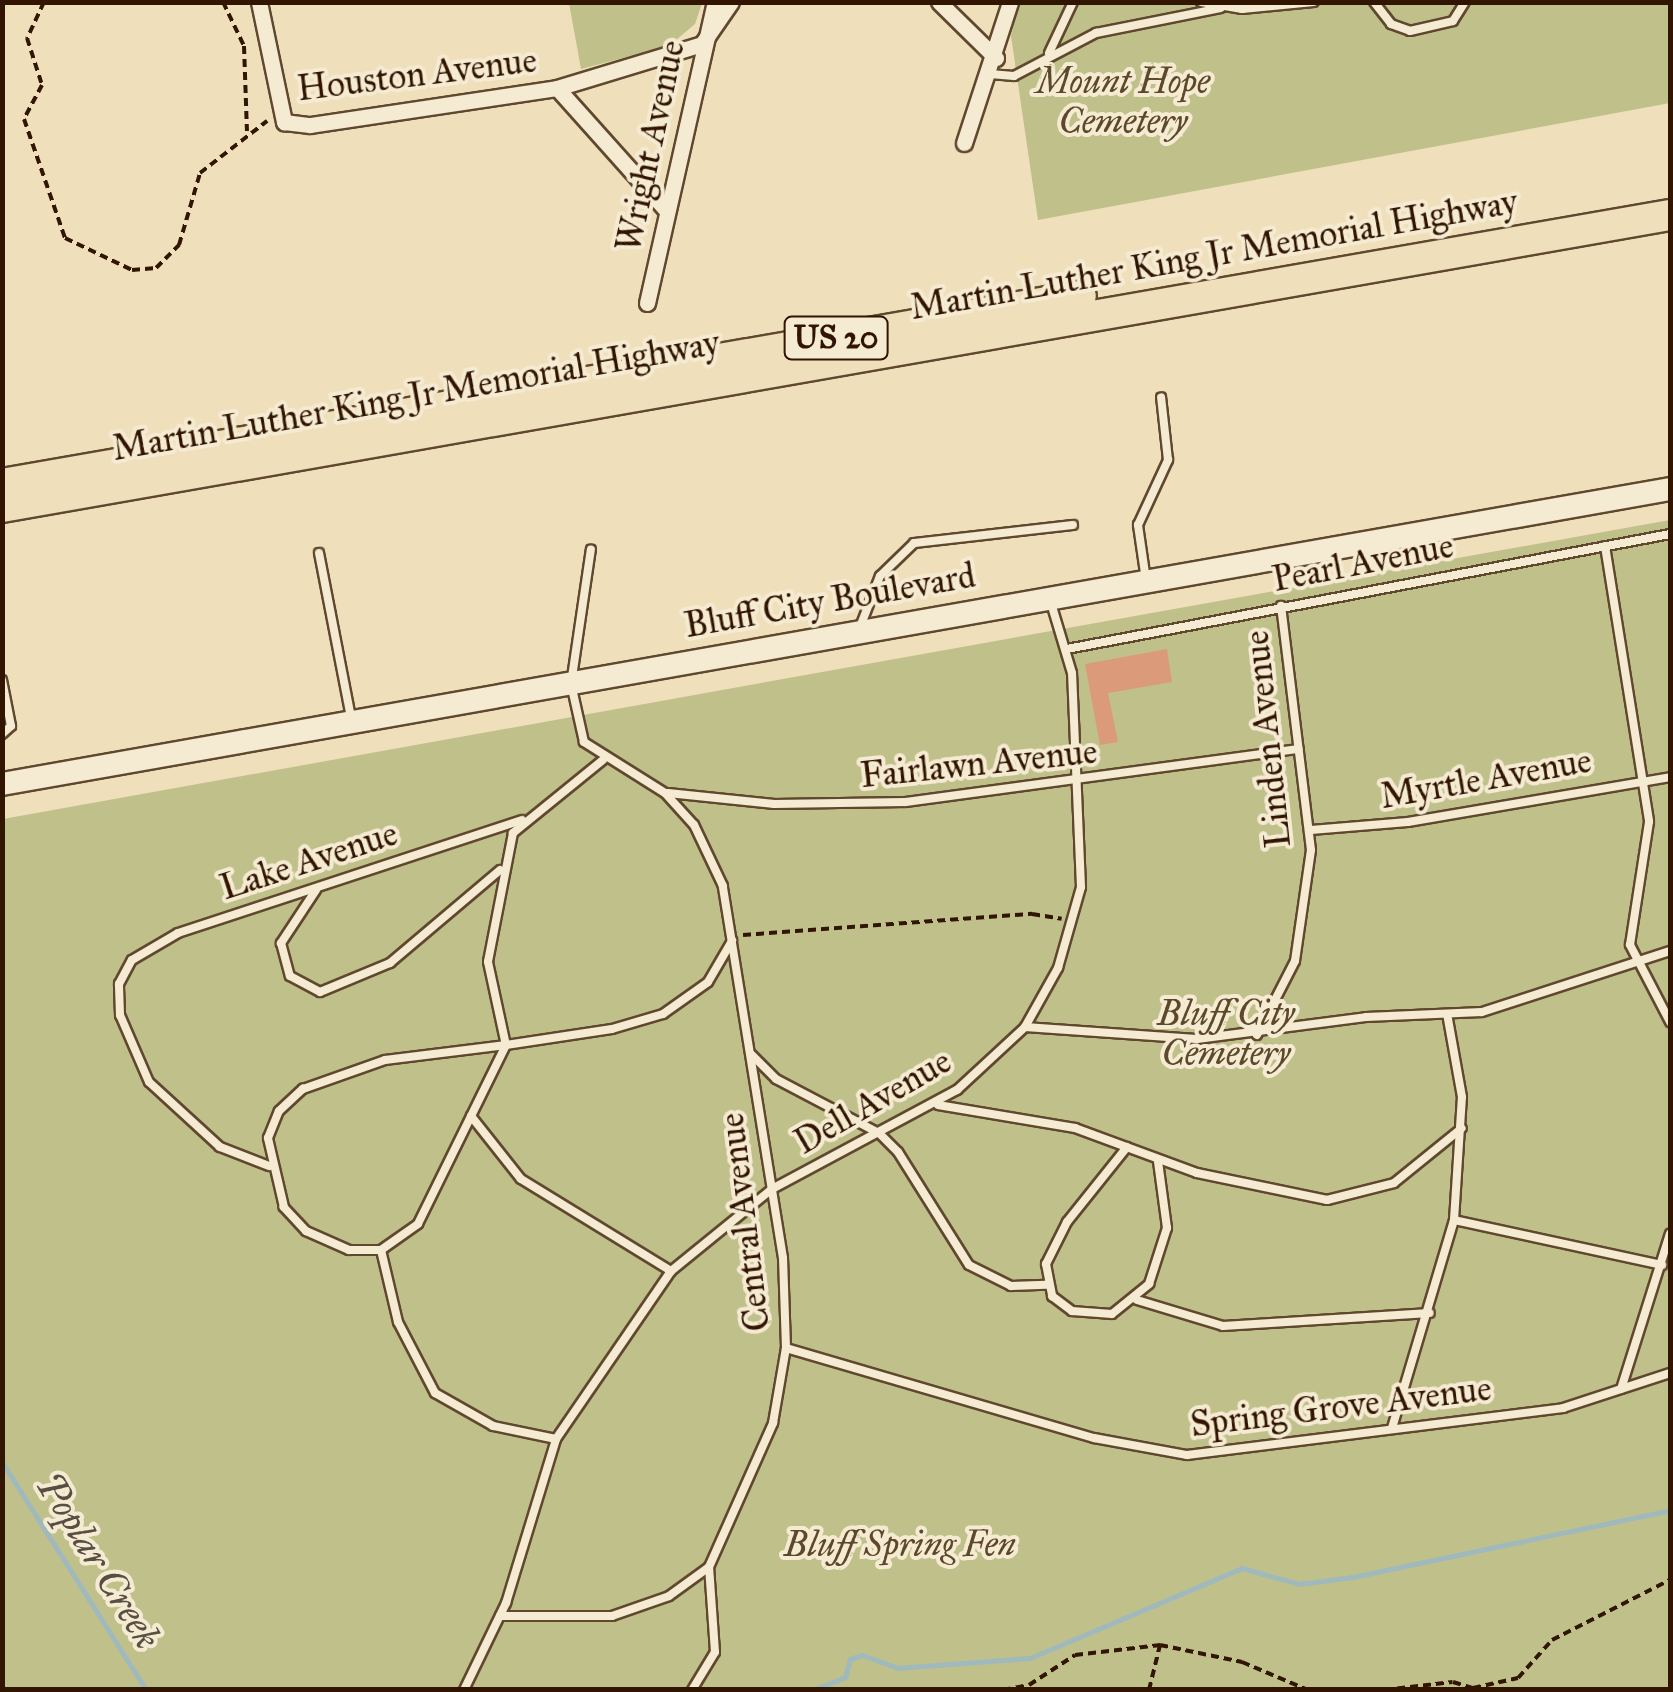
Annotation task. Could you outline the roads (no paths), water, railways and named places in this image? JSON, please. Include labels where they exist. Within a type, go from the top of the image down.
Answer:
[{"type":"highway","name":"Martin Luther King Jr Memorial Highway","points":[[2,484],[1670,194]]},
{"type":"highway","name":"Martin Luther King Jr Memorial Highway","points":[[2,507],[1670,215]]},
{"type":"street","name":"Houston Avenue","points":[[259,2],[278,120],[310,126],[557,88],[702,44]]},
{"type":"street","name":"Wright Avenue","points":[[647,304],[702,44],[716,2]]},
{"type":"street","points":[[702,44],[731,2]]},
{"type":"street","points":[[939,2],[996,58]]},
{"type":"street","points":[[964,144],[996,58],[1010,2]]},
{"type":"street","name":"Houston Avenue","points":[[557,88],[667,211]]},
{"type":"street","name":"Bluff City Boulevard","points":[[2,784],[1670,489]]},
{"type":"lane","points":[[1047,57],[1073,2]]},
{"type":"lane","points":[[1202,2],[1221,8]]},
{"type":"lane","points":[[990,74],[1014,76],[1096,33],[1221,8],[1314,2]]},
{"type":"lane","points":[[1374,2],[1391,24],[1410,31],[1454,21],[1465,2]]},
{"type":"lane","points":[[1146,580],[1138,525],[1168,460],[1160,397]]},
{"type":"lane","points":[[858,632],[880,576],[914,543],[1073,525]]},
{"type":"lane","name":"Pearl Avenue","points":[[1067,650],[1670,534]]},
{"type":"lane","points":[[1605,546],[1646,781],[1649,848],[1630,945],[1670,1022]]},
{"type":"lane","points":[[591,549],[571,684],[584,742],[603,760],[522,820],[503,867],[488,976],[506,1045],[428,1210],[408,1236],[381,1250],[349,1250],[306,1230],[284,1207],[269,1166],[279,1111],[322,1079],[385,1060],[506,1045],[663,1014],[708,982],[733,936]]},
{"type":"lane","points":[[319,553],[352,722]]},
{"type":"lane","points":[[1049,597],[1067,650],[1072,784],[1083,862],[1074,922],[1025,1026],[1152,1040],[1257,1035],[1366,1017],[1447,1014],[1544,998],[1670,951]]},
{"type":"lane","name":"Linden Avenue","points":[[1257,1035],[1295,962],[1311,830],[1281,606]]},
{"type":"lane","points":[[2,680],[11,726],[2,734]]},
{"type":"lane","name":"Fairlawn Avenue","points":[[665,793],[840,806],[1072,784],[1298,748]]},
{"type":"lane","name":"Central Avenue","points":[[603,760],[665,793],[711,857],[733,936],[772,1189],[786,1348],[772,1423],[709,1567]]},
{"type":"lane","name":"Myrtle Avenue","points":[[1311,830],[1670,777]]},
{"type":"lane","name":"Lake Avenue","points":[[269,1166],[220,1147],[162,1099],[124,1032],[124,971],[153,943],[522,820]]},
{"type":"lane","points":[[318,886],[281,943],[290,976],[320,992],[390,963],[503,867]]},
{"type":"lane","points":[[1392,1428],[1430,1314],[1454,1220],[1462,1128],[1461,1068],[1447,1014]]},
{"type":"lane","name":"Dell Avenue","points":[[500,1616],[556,1439],[671,1271],[772,1189],[936,1104],[1025,1026]]},
{"type":"lane","points":[[752,1054],[776,1079],[879,1134],[910,1169],[959,1256],[1011,1286],[1046,1285]]},
{"type":"lane","points":[[936,1104],[1049,1121],[1158,1161],[1284,1196],[1342,1199],[1413,1173],[1462,1128]]},
{"type":"lane","points":[[471,1116],[521,1179],[671,1271]]},
{"type":"lane","points":[[1046,1285],[1058,1236],[1127,1147]]},
{"type":"lane","points":[[1137,1300],[1158,1266],[1168,1228],[1158,1161]]},
{"type":"lane","points":[[1454,1220],[1662,1265]]},
{"type":"lane","points":[[1621,1389],[1670,1234]]},
{"type":"lane","points":[[381,1250],[398,1322],[435,1393],[493,1426],[556,1439]]},
{"type":"lane","points":[[1046,1285],[1061,1304],[1086,1316],[1137,1300],[1223,1326],[1430,1314]]},
{"type":"lane","name":"Spring Grove Avenue","points":[[786,1348],[1169,1454],[1563,1408],[1670,1373]]},
{"type":"lane","points":[[464,1690],[500,1616],[612,1616],[669,1596],[709,1567]]},
{"type":"lane","points":[[692,1690],[715,1652],[709,1567]]},
{"type":"waterway","name":"Poplar Creek","points":[[2,1462],[146,1690]]},
{"type":"waterway","points":[[813,1690],[845,1677],[850,1659],[862,1655],[897,1668],[1030,1658],[1242,1568],[1299,1584],[1353,1577],[1670,1510]]},
{"type":"park label","name":"Mount Hope Cemetery","points":[[1123,102]]},
{"type":"park label","name":"Bluff City Cemetery","points":[[1226,1034]]},
{"type":"park label","name":"Bluff Spring Fen","points":[[900,1545]]}]
